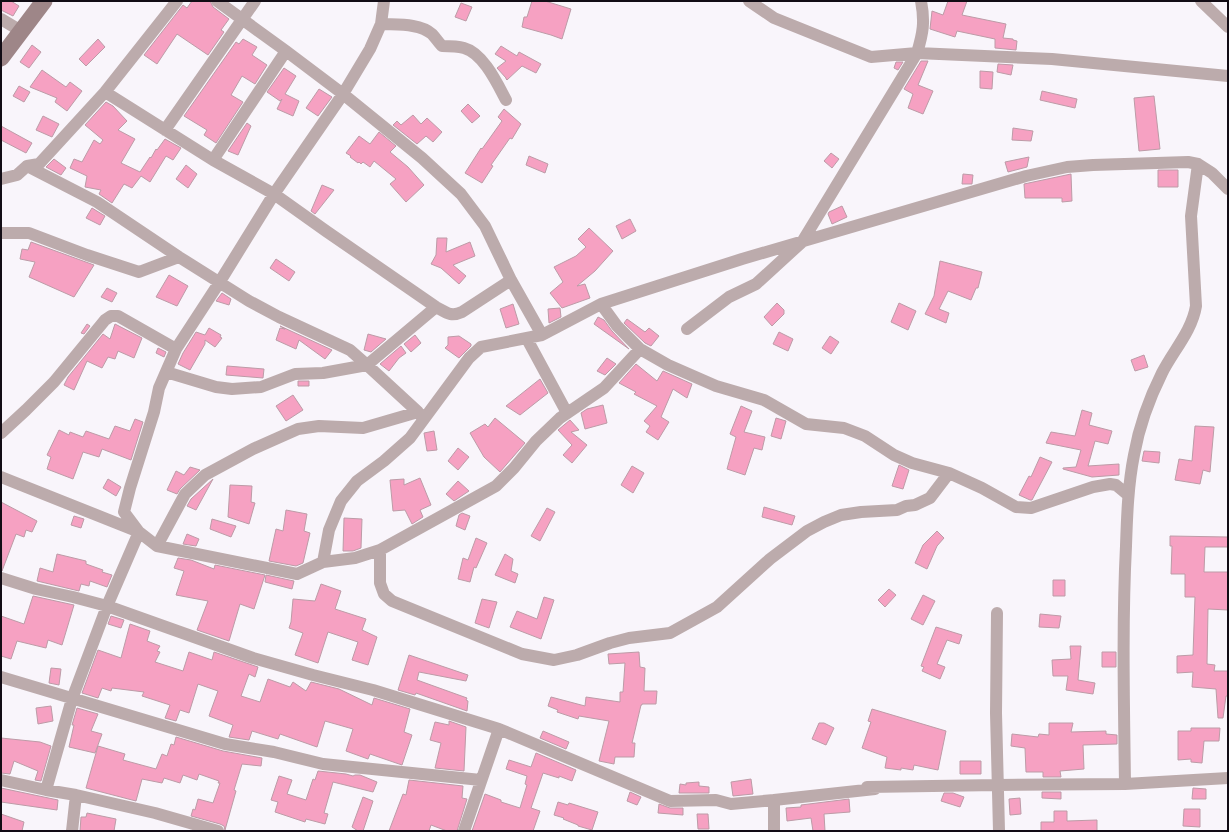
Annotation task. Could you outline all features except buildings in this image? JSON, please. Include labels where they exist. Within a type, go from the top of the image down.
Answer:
[{"type":"street","points":[[1,58],[44,1]]},
{"type":"street","points":[[1,179],[17,175],[27,166],[39,164],[105,92],[177,1]]},
{"type":"street","points":[[216,1],[343,94],[380,126],[422,158],[461,194],[485,226],[511,280],[542,335]]},
{"type":"street","points":[[165,130],[255,1]]},
{"type":"street","points":[[384,1],[381,24],[370,49],[343,94],[274,194],[219,283],[176,348],[159,388],[154,412],[124,512],[139,532],[157,546],[297,574],[323,562],[355,558],[380,550],[496,486],[514,468],[536,441],[560,418],[604,388],[640,349]]},
{"type":"street","points":[[749,1],[774,18],[870,56],[917,53],[1052,59],[1228,76]]},
{"type":"street","points":[[687,329],[729,297],[756,284],[802,242],[917,53],[922,37],[924,17],[921,1]]},
{"type":"street","points":[[1201,1],[1228,27]]},
{"type":"street","points":[[1,19],[21,31]]},
{"type":"street","points":[[381,24],[414,26],[425,29],[432,34],[442,46],[464,48],[476,54],[491,72],[506,100]]},
{"type":"street","points":[[213,160],[286,51]]},
{"type":"street","points":[[105,92],[213,160],[274,194],[448,314],[455,315],[462,312],[511,280]]},
{"type":"street","points":[[323,562],[329,530],[341,501],[357,481],[384,462],[410,438],[421,416],[469,358],[481,347],[542,335],[601,304],[742,259],[1026,176],[1067,167],[1188,162],[1198,164],[1212,173],[1228,189]]},
{"type":"street","points":[[1125,784],[1124,592],[1128,495],[1134,455],[1142,419],[1162,372],[1186,332],[1195,313],[1196,306],[1191,216],[1198,164]]},
{"type":"street","points":[[27,166],[97,202],[219,283],[279,317],[350,350],[421,416]]},
{"type":"street","points":[[1,233],[30,233],[87,255],[139,272],[179,257]]},
{"type":"street","points":[[601,304],[617,326],[640,349],[668,365],[716,386],[764,400],[806,424],[844,428],[865,436],[894,455],[912,463],[949,473],[982,488],[1016,507],[1031,508],[1093,487],[1110,484],[1116,485],[1128,495]]},
{"type":"street","points":[[166,372],[216,387],[232,389],[261,387],[295,374],[323,373],[367,366],[436,307]]},
{"type":"street","points":[[1,433],[54,382],[111,316],[118,316],[176,348]]},
{"type":"street","points":[[527,339],[567,413]]},
{"type":"street","points":[[157,546],[185,494],[204,476],[253,449],[298,429],[319,426],[363,428],[421,416]]},
{"type":"street","points":[[380,550],[380,583],[384,594],[392,601],[522,654],[554,660],[577,655],[629,638],[670,633],[717,607],[770,560],[807,531],[841,515],[861,512],[897,510],[906,506],[915,505],[930,498],[949,473]]},
{"type":"street","points":[[1,477],[139,532]]},
{"type":"street","points":[[46,790],[72,699],[107,606],[139,532]]},
{"type":"street","points":[[1,578],[36,589],[107,606],[252,658],[373,690],[499,729],[670,801],[716,800],[731,804],[872,788],[1125,784],[1228,778]]},
{"type":"street","points":[[997,613],[996,713],[999,831]]},
{"type":"street","points":[[1,677],[225,744],[274,752],[322,764],[481,780]]},
{"type":"street","points":[[464,831],[499,729]]},
{"type":"street","points":[[1,780],[46,790],[76,794],[155,813],[218,831]]},
{"type":"street","points":[[72,831],[76,794]]},
{"type":"street","points":[[774,800],[774,831]]}]
